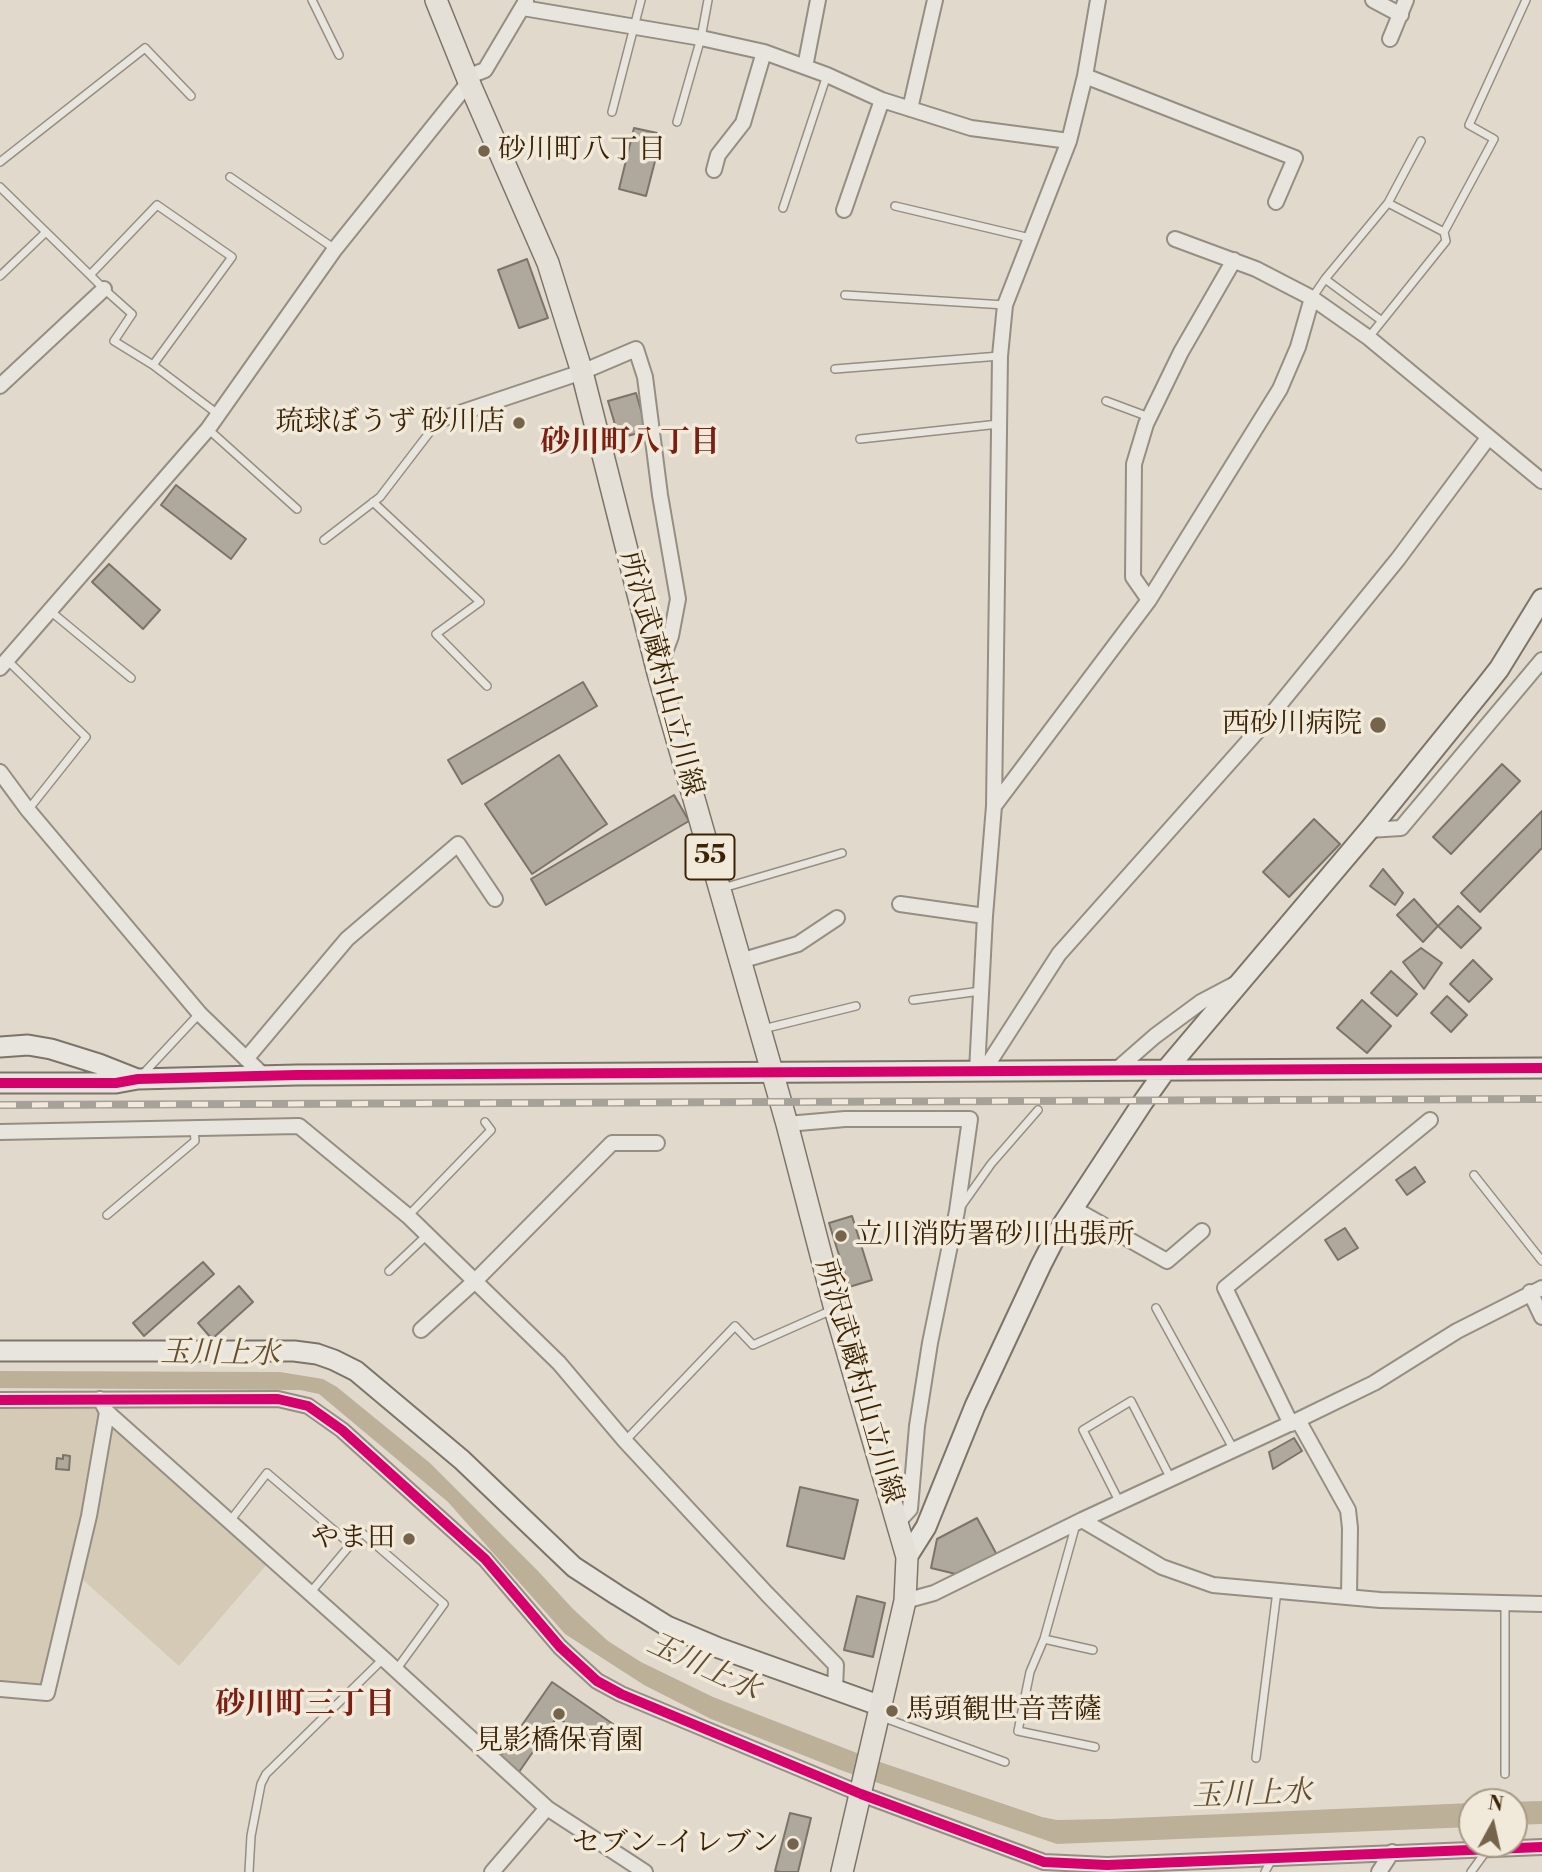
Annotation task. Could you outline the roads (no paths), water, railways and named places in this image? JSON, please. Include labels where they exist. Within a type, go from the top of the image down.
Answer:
[{"type":"main road","name":"所沢武蔵村山立川線","points":[[436,0],[548,263],[582,372],[658,673],[787,1124],[835,1309],[898,1522],[907,1557],[905,1601],[879,1716]]},
{"type":"main road","name":"55","points":[[842,1872],[879,1716]]},
{"type":"street","points":[[805,67],[818,0]]},
{"type":"street","points":[[910,109],[935,0]]},
{"type":"street","points":[[980,1071],[981,990],[994,806],[1000,356],[1005,305],[1069,141],[1085,76],[1098,0]]},
{"type":"street","points":[[1373,0],[1401,15]]},
{"type":"street","points":[[1390,38],[1406,0]]},
{"type":"street","points":[[4,664],[208,429],[335,249],[468,80],[485,70],[525,4],[764,52],[827,75],[882,100],[971,128],[1069,141]]},
{"type":"street","points":[[714,170],[718,155],[743,123],[764,52]]},
{"type":"street","points":[[1085,76],[1295,158],[1276,202]]},
{"type":"street","points":[[844,209],[882,100]]},
{"type":"street","points":[[1174,239],[1256,269],[1312,298],[1368,338],[1542,481]]},
{"type":"street","points":[[1149,600],[1133,577],[1134,464],[1149,417],[1181,352],[1234,260]]},
{"type":"street","points":[[0,387],[104,289]]},
{"type":"street","points":[[994,806],[1149,600],[1280,389],[1298,347],[1312,298]]},
{"type":"street","points":[[439,420],[582,372],[636,349],[645,377],[660,495],[678,599],[671,636],[658,673]]},
{"type":"street","points":[[980,1071],[1059,954],[1262,726],[1398,559],[1488,438]]},
{"type":"street","points":[[907,1557],[926,1527],[975,1406],[1021,1304],[1073,1208],[1165,1071],[1369,830],[1499,669],[1542,599]]},
{"type":"street","points":[[1369,830],[1401,828],[1542,660]]},
{"type":"street","points":[[0,772],[28,810],[200,1014],[264,1076]]},
{"type":"street","points":[[246,1059],[347,939],[458,844],[495,899]]},
{"type":"street","points":[[900,904],[985,916]]},
{"type":"street","points":[[740,961],[798,944],[837,918]]},
{"type":"street","points":[[1115,1071],[1155,1036],[1201,1002],[1241,982]]},
{"type":"street","points":[[0,1047],[28,1045],[51,1049],[99,1063],[138,1079]]},
{"type":"street","points":[[0,1083],[116,1083],[138,1079],[264,1076],[1542,1068]]},
{"type":"street","points":[[787,1124],[845,1119],[970,1119],[957,1211],[930,1343],[919,1414],[910,1509],[898,1522]]},
{"type":"street","points":[[1349,1597],[1348,1510],[1295,1422],[1225,1287],[1430,1120]]},
{"type":"street","points":[[0,1145],[5,1132],[299,1126],[408,1216],[559,1363],[625,1441],[836,1665],[835,1689]]},
{"type":"street","points":[[421,1331],[612,1143],[656,1143]]},
{"type":"street","points":[[1073,1208],[1167,1261],[1202,1231]]},
{"type":"street","points":[[905,1601],[934,1593],[1295,1422],[1374,1383],[1457,1331],[1536,1290],[1542,1317]]},
{"type":"street","points":[[0,1351],[293,1351],[317,1354],[334,1360],[356,1371],[462,1460],[574,1567],[667,1626],[719,1648],[835,1689],[879,1716]]},
{"type":"street","points":[[100,1399],[107,1412],[547,1808],[645,1872]]},
{"type":"street","points":[[0,1400],[278,1399],[309,1406],[342,1430],[485,1559],[560,1647],[597,1681],[621,1694],[1044,1862],[1107,1865],[1458,1851]]},
{"type":"street","points":[[0,1689],[47,1693],[89,1516],[107,1412]]},
{"type":"street","points":[[1079,1522],[1162,1567],[1213,1585],[1349,1597],[1542,1604]]},
{"type":"street","points":[[492,1872],[547,1808]]},
{"type":"street","points":[[1380,1872],[1392,1852]]},
{"type":"lane","points":[[312,0],[339,55]]},
{"type":"lane","points":[[612,112],[641,0]]},
{"type":"lane","points":[[677,122],[701,38],[708,0]]},
{"type":"lane","points":[[1368,338],[1446,241],[1444,232],[1494,139],[1469,125],[1526,0]]},
{"type":"lane","points":[[0,162],[145,48],[191,96]]},
{"type":"lane","points":[[783,208],[827,75]]},
{"type":"lane","points":[[1312,298],[1388,203],[1421,141]]},
{"type":"lane","points":[[230,177],[335,249]]},
{"type":"lane","points":[[0,187],[132,314],[114,341],[153,365],[219,415]]},
{"type":"lane","points":[[1388,203],[1444,232]]},
{"type":"lane","points":[[90,275],[156,205],[232,257],[153,365]]},
{"type":"lane","points":[[895,206],[1030,238]]},
{"type":"lane","points":[[0,276],[46,232]]},
{"type":"lane","points":[[1325,279],[1382,321]]},
{"type":"lane","points":[[845,295],[1005,305]]},
{"type":"lane","points":[[835,369],[1000,356]]},
{"type":"lane","points":[[1106,401],[1149,417]]},
{"type":"lane","points":[[324,540],[380,497],[439,420]]},
{"type":"lane","points":[[860,439],[1000,424]]},
{"type":"lane","points":[[208,429],[297,509]]},
{"type":"lane","points":[[373,502],[480,602],[436,634],[487,686]]},
{"type":"lane","points":[[49,610],[131,678]]},
{"type":"lane","points":[[4,664],[86,737],[28,810]]},
{"type":"lane","points":[[719,889],[842,853]]},
{"type":"lane","points":[[913,1000],[981,990]]},
{"type":"lane","points":[[759,1030],[856,1006]]},
{"type":"lane","points":[[138,1079],[200,1014]]},
{"type":"lane","points":[[957,1211],[991,1164],[1038,1110]]},
{"type":"lane","points":[[408,1216],[491,1130],[485,1122]]},
{"type":"lane","points":[[107,1215],[195,1141],[194,1128]]},
{"type":"lane","points":[[1474,1175],[1542,1261]]},
{"type":"lane","points":[[389,1272],[427,1235]]},
{"type":"lane","points":[[1156,1308],[1234,1450]]},
{"type":"lane","points":[[625,1441],[735,1326],[753,1345],[835,1309]]},
{"type":"lane","points":[[1120,1503],[1083,1430],[1131,1401],[1171,1479]]},
{"type":"lane","points":[[230,1521],[267,1473],[350,1544]]},
{"type":"lane","points":[[1079,1522],[1044,1639],[1030,1672],[1018,1731],[1095,1746]]},
{"type":"lane","points":[[310,1593],[361,1532],[444,1604],[396,1670]]},
{"type":"lane","points":[[1256,1758],[1277,1591]]},
{"type":"lane","points":[[1505,1603],[1505,1774]]},
{"type":"lane","points":[[1044,1639],[1093,1650]]},
{"type":"lane","points":[[249,1872],[251,1836],[261,1784],[266,1774],[384,1659]]},
{"type":"lane","points":[[879,1716],[1005,1762]]},
{"type":"lane","points":[[1265,1872],[1273,1857]]},
{"type":"railway","points":[[0,1105],[1542,1099]]},
{"type":"place","name":"砂川町八丁目","points":[[484,151]]},
{"type":"place","name":"琉球ぼうず 砂川店","points":[[519,423]]},
{"type":"place","name":"西砂川病院","points":[[1378,725]]},
{"type":"place","name":"立川消防署砂川出張所","points":[[841,1236]]},
{"type":"place","name":"やま田","points":[[409,1539]]},
{"type":"place","name":"馬頭観世音菩薩","points":[[892,1711]]},
{"type":"place","name":"見影橋保育園","points":[[559,1714]]},
{"type":"place","name":"セブン-イレブン","points":[[793,1844]]},
{"type":"district","name":"砂川町八丁目","points":[[630,444]]},
{"type":"district","name":"砂川町三丁目","points":[[305,1706]]},
{"type":"water label","name":"玉川上水","points":[[220,1355]]},
{"type":"water label","name":"玉川上水","points":[[703,1668]]},
{"type":"water label","name":"玉川上水","points":[[1252,1796]]}]
